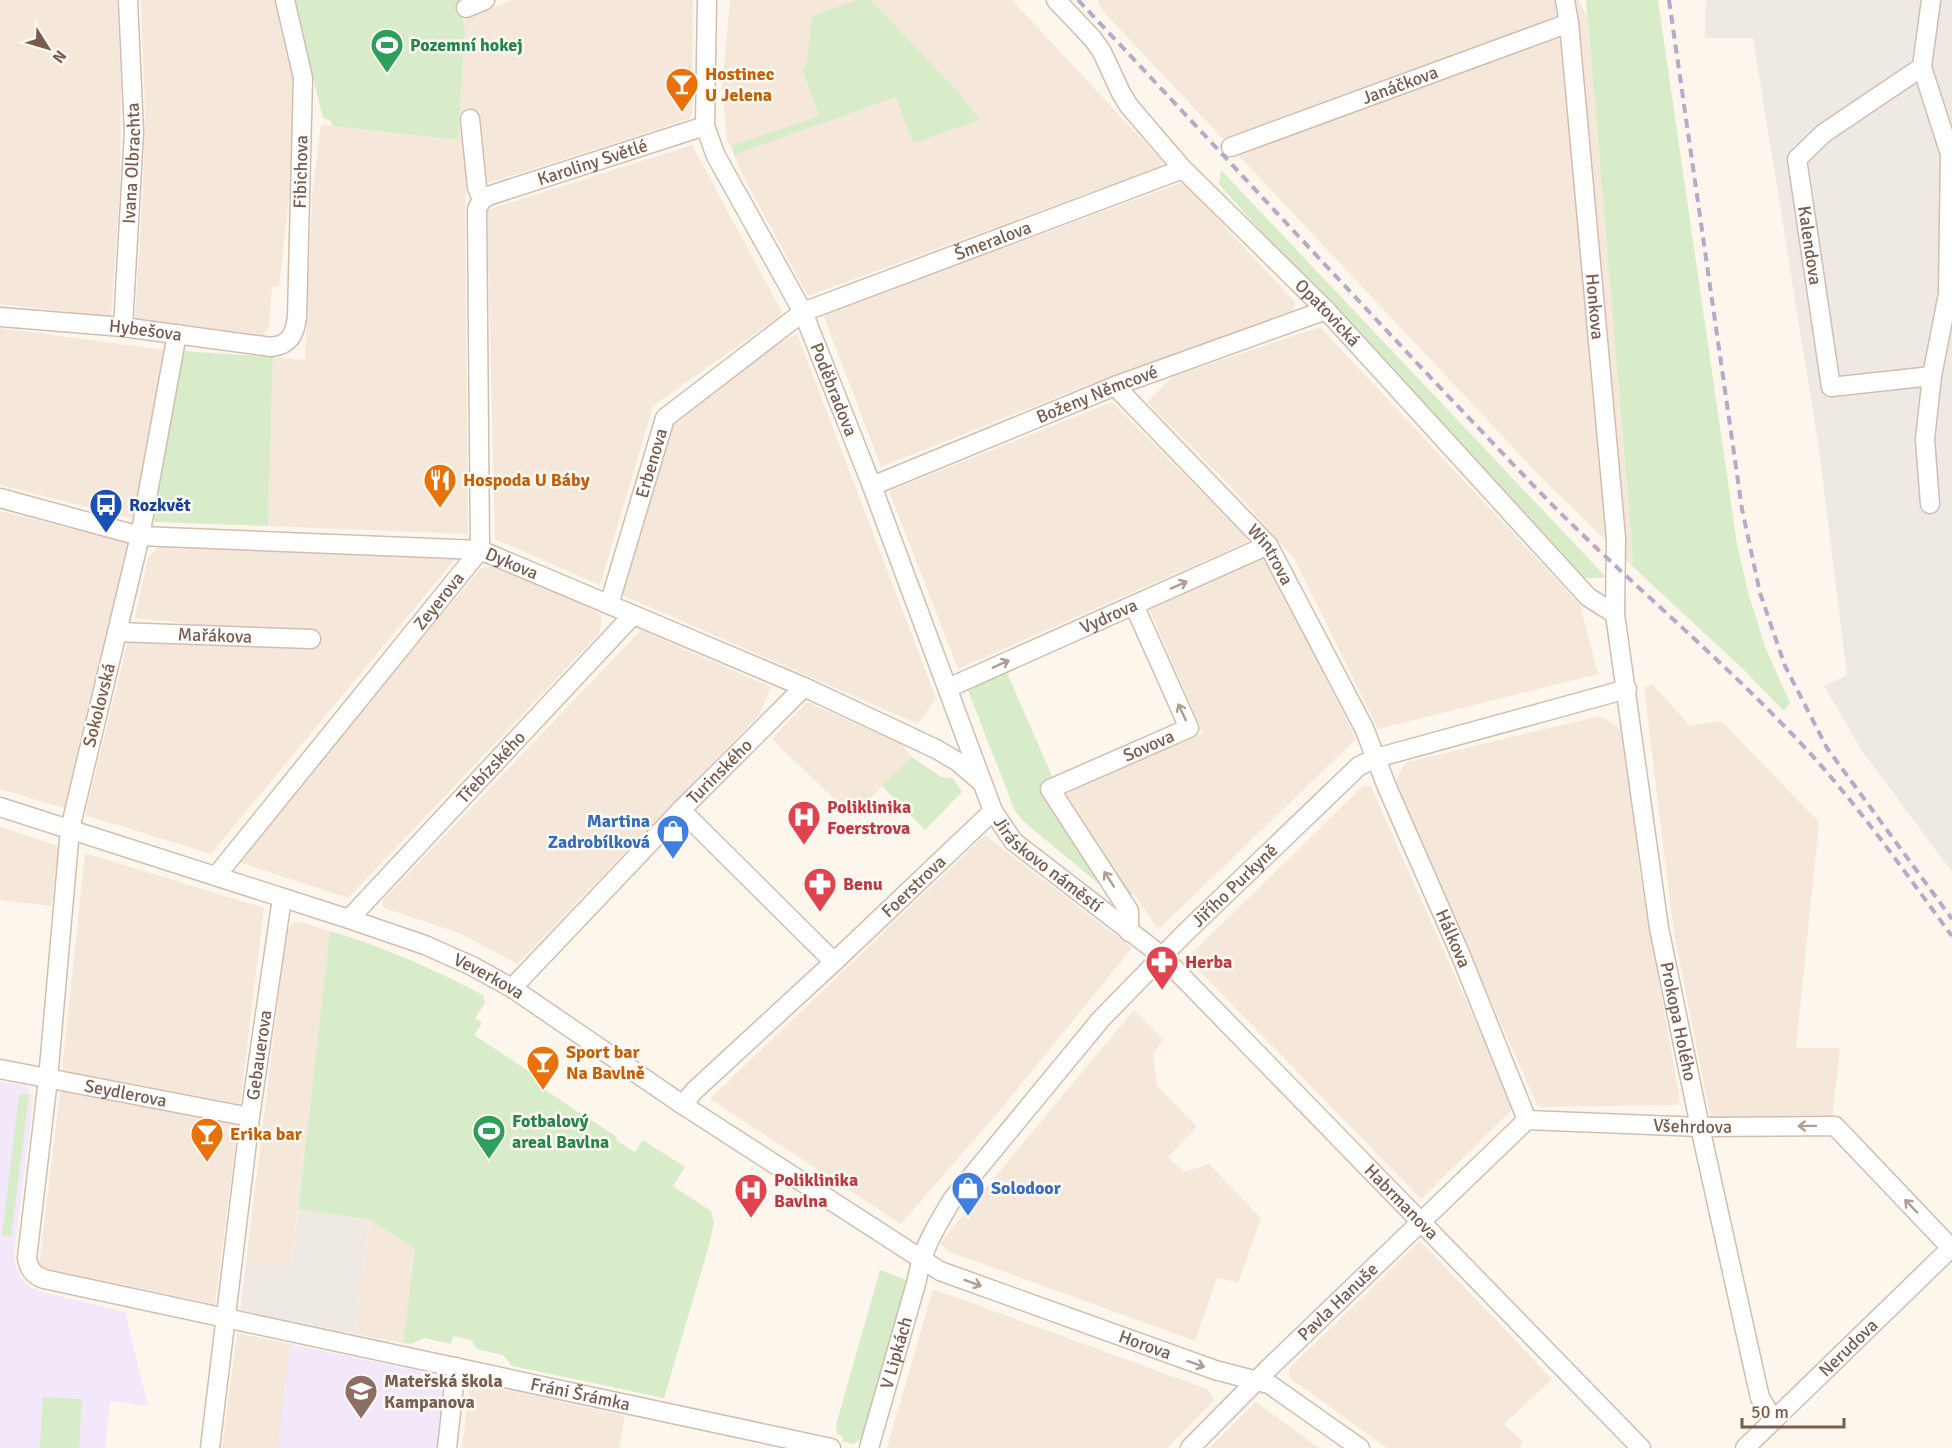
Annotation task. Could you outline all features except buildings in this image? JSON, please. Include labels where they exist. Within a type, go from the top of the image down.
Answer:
[{"type":"street","name":"Ivana Olbrachta","points":[[123,327],[134,132],[128,0]]},
{"type":"street","name":"Fibichova","points":[[285,0],[303,78],[297,317],[294,333],[288,342]]},
{"type":"street","points":[[466,8],[485,0]]},
{"type":"street","name":"Poděbradova","points":[[707,0],[705,126],[729,183],[803,312],[872,486],[982,783]]},
{"type":"street","name":"Opatovická","points":[[1056,0],[1093,39],[1129,106],[1183,169],[1326,310],[1588,597],[1615,614]]},
{"type":"street","name":"Honkova","points":[[1565,0],[1569,23],[1616,538],[1615,614]]},
{"type":"street","points":[[1930,504],[1925,439],[1932,376],[1948,294],[1950,154],[1922,67],[1931,0]]},
{"type":"street","name":"Janáčkova","points":[[1231,147],[1569,23]]},
{"type":"street","name":"Kalendova","points":[[1922,67],[1824,133],[1797,159],[1832,387],[1932,376]]},
{"type":"street","points":[[470,119],[477,187],[482,200],[477,209],[480,550]]},
{"type":"street","name":"Karoliny Světlé","points":[[482,200],[488,196],[705,126]]},
{"type":"street","name":"Šmeralova","points":[[803,312],[1183,169]]},
{"type":"street","name":"Boženy Němcové","points":[[872,486],[1115,386],[1326,310]]},
{"type":"street","name":"Erbenova","points":[[609,605],[665,418],[803,312]]},
{"type":"street","name":"Hybešova","points":[[0,316],[123,327],[271,347],[288,342]]},
{"type":"street","name":"Sokolovská","points":[[48,1079],[69,828],[140,536],[177,334]]},
{"type":"street","name":"Wintrova","points":[[1115,386],[1268,545],[1364,728],[1376,758]]},
{"type":"street","name":"Dykova","points":[[0,498],[140,536],[480,550],[804,687],[936,749],[958,762],[982,783]]},
{"type":"street","name":"Vydrova","points":[[948,688],[1268,545]]},
{"type":"street","name":"Zeyerova","points":[[216,876],[480,550]]},
{"type":"street","name":"Sovova","points":[[1050,789],[1190,728],[1134,605]]},
{"type":"street","name":"Prokopa Holého","points":[[1615,614],[1659,928],[1760,1398],[1774,1420]]},
{"type":"street","name":"Třebízského","points":[[350,919],[633,615]]},
{"type":"street","name":"Mařákova","points":[[117,632],[310,639]]},
{"type":"street","name":"Turinského","points":[[512,988],[681,810],[804,687]]},
{"type":"street","name":"Jiřího Purkyně","points":[[921,1258],[952,1200],[1101,1019],[1162,956],[1359,766],[1376,758],[1627,689]]},
{"type":"street","name":"Hálkova","points":[[1376,758],[1461,956],[1527,1120]]},
{"type":"street","name":"Jiráskovo náměstí","points":[[982,783],[993,811],[1013,841],[1162,956]]},
{"type":"street","name":"Jiráskovo náměstí","points":[[1050,789],[1129,910],[1129,932]]},
{"type":"street","name":"Veverkova","points":[[0,807],[350,919],[425,945],[472,966],[512,988],[683,1105],[921,1258]]},
{"type":"street","points":[[681,810],[834,962]]},
{"type":"street","name":"Foerstrova","points":[[683,1105],[694,1091],[993,811]]},
{"type":"street","name":"Gebauerova","points":[[210,1448],[250,1117],[282,898]]},
{"type":"street","name":"Habrmanova","points":[[1162,956],[1641,1448]]},
{"type":"street","name":"Seydlerova","points":[[0,1070],[250,1117]]},
{"type":"street","points":[[48,1079],[27,1258],[31,1270],[37,1277],[44,1279],[224,1318]]},
{"type":"street","points":[[1420,1222],[1527,1120]]},
{"type":"street","name":"Všehrdova","points":[[1527,1120],[1700,1127],[1835,1126],[1952,1248]]},
{"type":"street","name":"Pavla Hanuše","points":[[1190,1448],[1420,1222]]},
{"type":"street","name":"Nerudova","points":[[1745,1448],[1952,1248]]},
{"type":"street","name":"Horova","points":[[921,1258],[940,1271],[1204,1366],[1257,1380],[1278,1389],[1360,1448]]},
{"type":"street","name":"V Lipkách","points":[[869,1448],[917,1280],[921,1258]]},
{"type":"street","name":"Fráni Šrámka","points":[[224,1318],[831,1448]]},
{"type":"street","points":[[447,1448],[456,1367]]},
{"type":"shaded area","points":[[0,0],[117,0],[121,82],[120,189],[111,317],[0,304]]},
{"type":"shaded area","points":[[141,0],[276,0],[294,74],[289,196],[279,287],[272,287],[269,327],[261,337],[135,320],[145,113]]},
{"type":"shaded area","points":[[511,0],[693,0],[692,114],[689,119],[492,182],[483,182],[465,195],[468,534],[268,526],[273,357],[305,360],[312,195],[321,125],[458,140],[465,32],[462,21]]},
{"type":"shaded area","points":[[730,0],[857,0],[812,17],[806,68],[803,70],[819,116],[731,146],[727,141],[722,86]]},
{"type":"shaded area","points":[[871,0],[1012,0],[1162,161],[1160,167],[808,296],[734,155],[896,97],[957,91]]},
{"type":"shaded area","points":[[1098,0],[1578,0],[1587,16],[1633,560],[1631,565],[1540,476],[1101,9]]},
{"type":"shaded area","points":[[1706,0],[1952,0],[1952,872],[1862,751],[1824,686],[1847,675],[1819,449],[1753,38],[1705,38]]},
{"type":"shaded area","points":[[692,145],[782,312],[780,316],[653,406],[600,585],[495,539],[487,210]]},
{"type":"shaded area","points":[[1183,182],[1295,302],[1293,313],[1090,384],[881,467],[823,314]]},
{"type":"shaded area","points":[[1320,327],[1580,605],[1598,674],[1378,729],[1295,560],[1233,489],[1147,402],[1174,376]]},
{"type":"shaded area","points":[[0,328],[165,350],[134,519],[0,485]]},
{"type":"shaded area","points":[[797,334],[936,698],[918,724],[620,594],[671,420],[784,340]]},
{"type":"shaded area","points":[[1112,402],[1249,540],[958,669],[889,491]]},
{"type":"shaded area","points":[[0,511],[128,543],[67,809],[0,789]]},
{"type":"shaded area","points":[[158,546],[456,558],[211,854],[85,815],[128,641],[304,647],[319,632],[186,626],[186,623],[135,618],[148,558]]},
{"type":"shaded area","points":[[1261,557],[1277,580],[1356,739],[1161,927],[1156,926],[1052,776],[1085,762],[1093,781],[1203,733],[1149,609]]},
{"type":"shaded area","points":[[493,566],[599,613],[602,620],[599,634],[348,898],[239,862],[237,859],[480,569]]},
{"type":"shaded area","points":[[641,630],[771,687],[759,715],[517,964],[462,934],[384,908],[382,901]]},
{"type":"shaded area","points":[[1653,685],[1690,726],[1721,721],[1819,822],[1796,1048],[1840,1048],[1832,1120],[1711,1120],[1675,938],[1667,878],[1644,687]]},
{"type":"shaded area","points":[[807,702],[900,743],[912,757],[852,816],[772,739]]},
{"type":"shaded area","points":[[1600,716],[1626,732],[1639,868],[1680,1101],[1676,1105],[1538,1107],[1395,784],[1407,762]]},
{"type":"shaded area","points":[[1364,785],[1371,787],[1514,1108],[1421,1199],[1187,958]]},
{"type":"shaded area","points":[[0,827],[59,846],[51,906],[0,900]]},
{"type":"shaded area","points":[[985,835],[1132,948],[1006,1103],[901,1224],[710,1099]]},
{"type":"shaded area","points":[[85,853],[264,908],[240,1104],[62,1070]]},
{"type":"shaded area","points":[[300,922],[330,931],[291,1267],[246,1263],[287,929],[293,923]]},
{"type":"shaded area","points":[[1134,1010],[1164,1040],[1153,1053],[1157,1086],[1197,1127],[1168,1157],[1184,1172],[1209,1164],[1261,1218],[1238,1283],[1217,1277],[1195,1341],[950,1252],[940,1243]]},
{"type":"shaded area","points":[[0,1081],[26,1086],[32,1095],[33,1103],[14,1251],[15,1264],[20,1276],[29,1286],[38,1291],[125,1312],[148,1406],[110,1401],[105,1448],[0,1448]]},
{"type":"shaded area","points":[[60,1091],[238,1124],[215,1304],[39,1267]]},
{"type":"shaded area","points":[[298,1209],[370,1220],[355,1334],[240,1310],[246,1263],[291,1266]]},
{"type":"shaded area","points":[[370,1220],[415,1249],[403,1343],[355,1334]]},
{"type":"shaded area","points":[[1420,1241],[1552,1379],[1504,1424],[1523,1442],[1520,1448],[1387,1448],[1290,1378],[1289,1369]]},
{"type":"shaded area","points":[[933,1289],[1207,1389],[1212,1394],[1213,1401],[1167,1448],[887,1448]]},
{"type":"shaded area","points":[[237,1333],[290,1344],[278,1448],[222,1448]]},
{"type":"shaded area","name":"Mateřská škola Kampanova","points":[[290,1344],[443,1376],[437,1448],[278,1448]]},
{"type":"shaded area","points":[[470,1382],[625,1416],[619,1448],[462,1448]]},
{"type":"shaded area","points":[[1256,1402],[1319,1448],[1209,1448]]},
{"type":"green space","name":"Pozemní hokej","points":[[294,0],[459,0],[465,31],[458,140],[332,126],[331,121],[323,118]]},
{"type":"green space","points":[[857,0],[871,0],[957,91],[980,120],[913,143],[896,97],[734,155],[731,146],[819,116],[802,69],[806,68],[812,16]]},
{"type":"green space","points":[[1586,0],[1658,0],[1737,544],[1749,596],[1766,649],[1790,703],[1784,711],[1743,669],[1631,565],[1633,560]]},
{"type":"green space","points":[[1221,170],[1607,578],[1580,578],[1300,276],[1219,184]]},
{"type":"green space","points":[[183,351],[273,357],[268,526],[155,522],[153,517]]},
{"type":"green space","points":[[1006,671],[1052,776],[1133,894],[1122,903],[1023,821],[1015,811],[967,688]]},
{"type":"green space","points":[[912,757],[941,777],[953,778],[962,792],[925,830],[882,786]]},
{"type":"green space","name":"Fotbalový areal Bavlna","points":[[330,931],[408,959],[483,995],[485,1003],[475,1018],[482,1023],[474,1035],[542,1080],[539,1086],[617,1137],[616,1140],[635,1152],[643,1140],[685,1167],[673,1186],[711,1211],[714,1223],[664,1398],[512,1366],[503,1355],[477,1349],[471,1340],[453,1336],[451,1344],[424,1338],[411,1344],[403,1343],[415,1249],[370,1220],[298,1209]]},
{"type":"green space","points":[[19,1094],[29,1095],[11,1236],[2,1235]]},
{"type":"green space","points":[[880,1270],[909,1281],[866,1434],[854,1444],[842,1441],[843,1436],[837,1434],[836,1425]]},
{"type":"green space","points":[[43,1397],[82,1399],[79,1448],[40,1448]]},
{"type":"railway","points":[[1078,0],[1532,484],[1792,734],[1856,807],[1952,936]]},
{"type":"railway","points":[[1669,0],[1742,509],[1760,593],[1785,666],[1827,748],[1952,919]]},
{"type":"place","name":"Pozemní hokej","points":[[387,74]]},
{"type":"place","name":"Hostinec U Jelena","points":[[682,113]]},
{"type":"place","name":"Hospoda U Báby","points":[[440,509]]},
{"type":"place","name":"Rozkvět","points":[[106,534]]},
{"type":"place","name":"Poliklinika Foerstrova","points":[[804,846]]},
{"type":"place","name":"Martina Zadrobílková","points":[[673,860]]},
{"type":"place","name":"Benu","points":[[820,913]]},
{"type":"place","name":"Herba","points":[[1162,991]]},
{"type":"place","name":"Sport bar Na Bavlně","points":[[543,1091]]},
{"type":"place","name":"Fotbalový areal Bavlna","points":[[489,1160]]},
{"type":"place","name":"Erika bar","points":[[207,1163]]},
{"type":"place","name":"Solodoor","points":[[968,1217]]},
{"type":"place","name":"Poliklinika Bavlna","points":[[751,1219]]},
{"type":"place","name":"Mateřská škola Kampanova","points":[[361,1420]]}]
